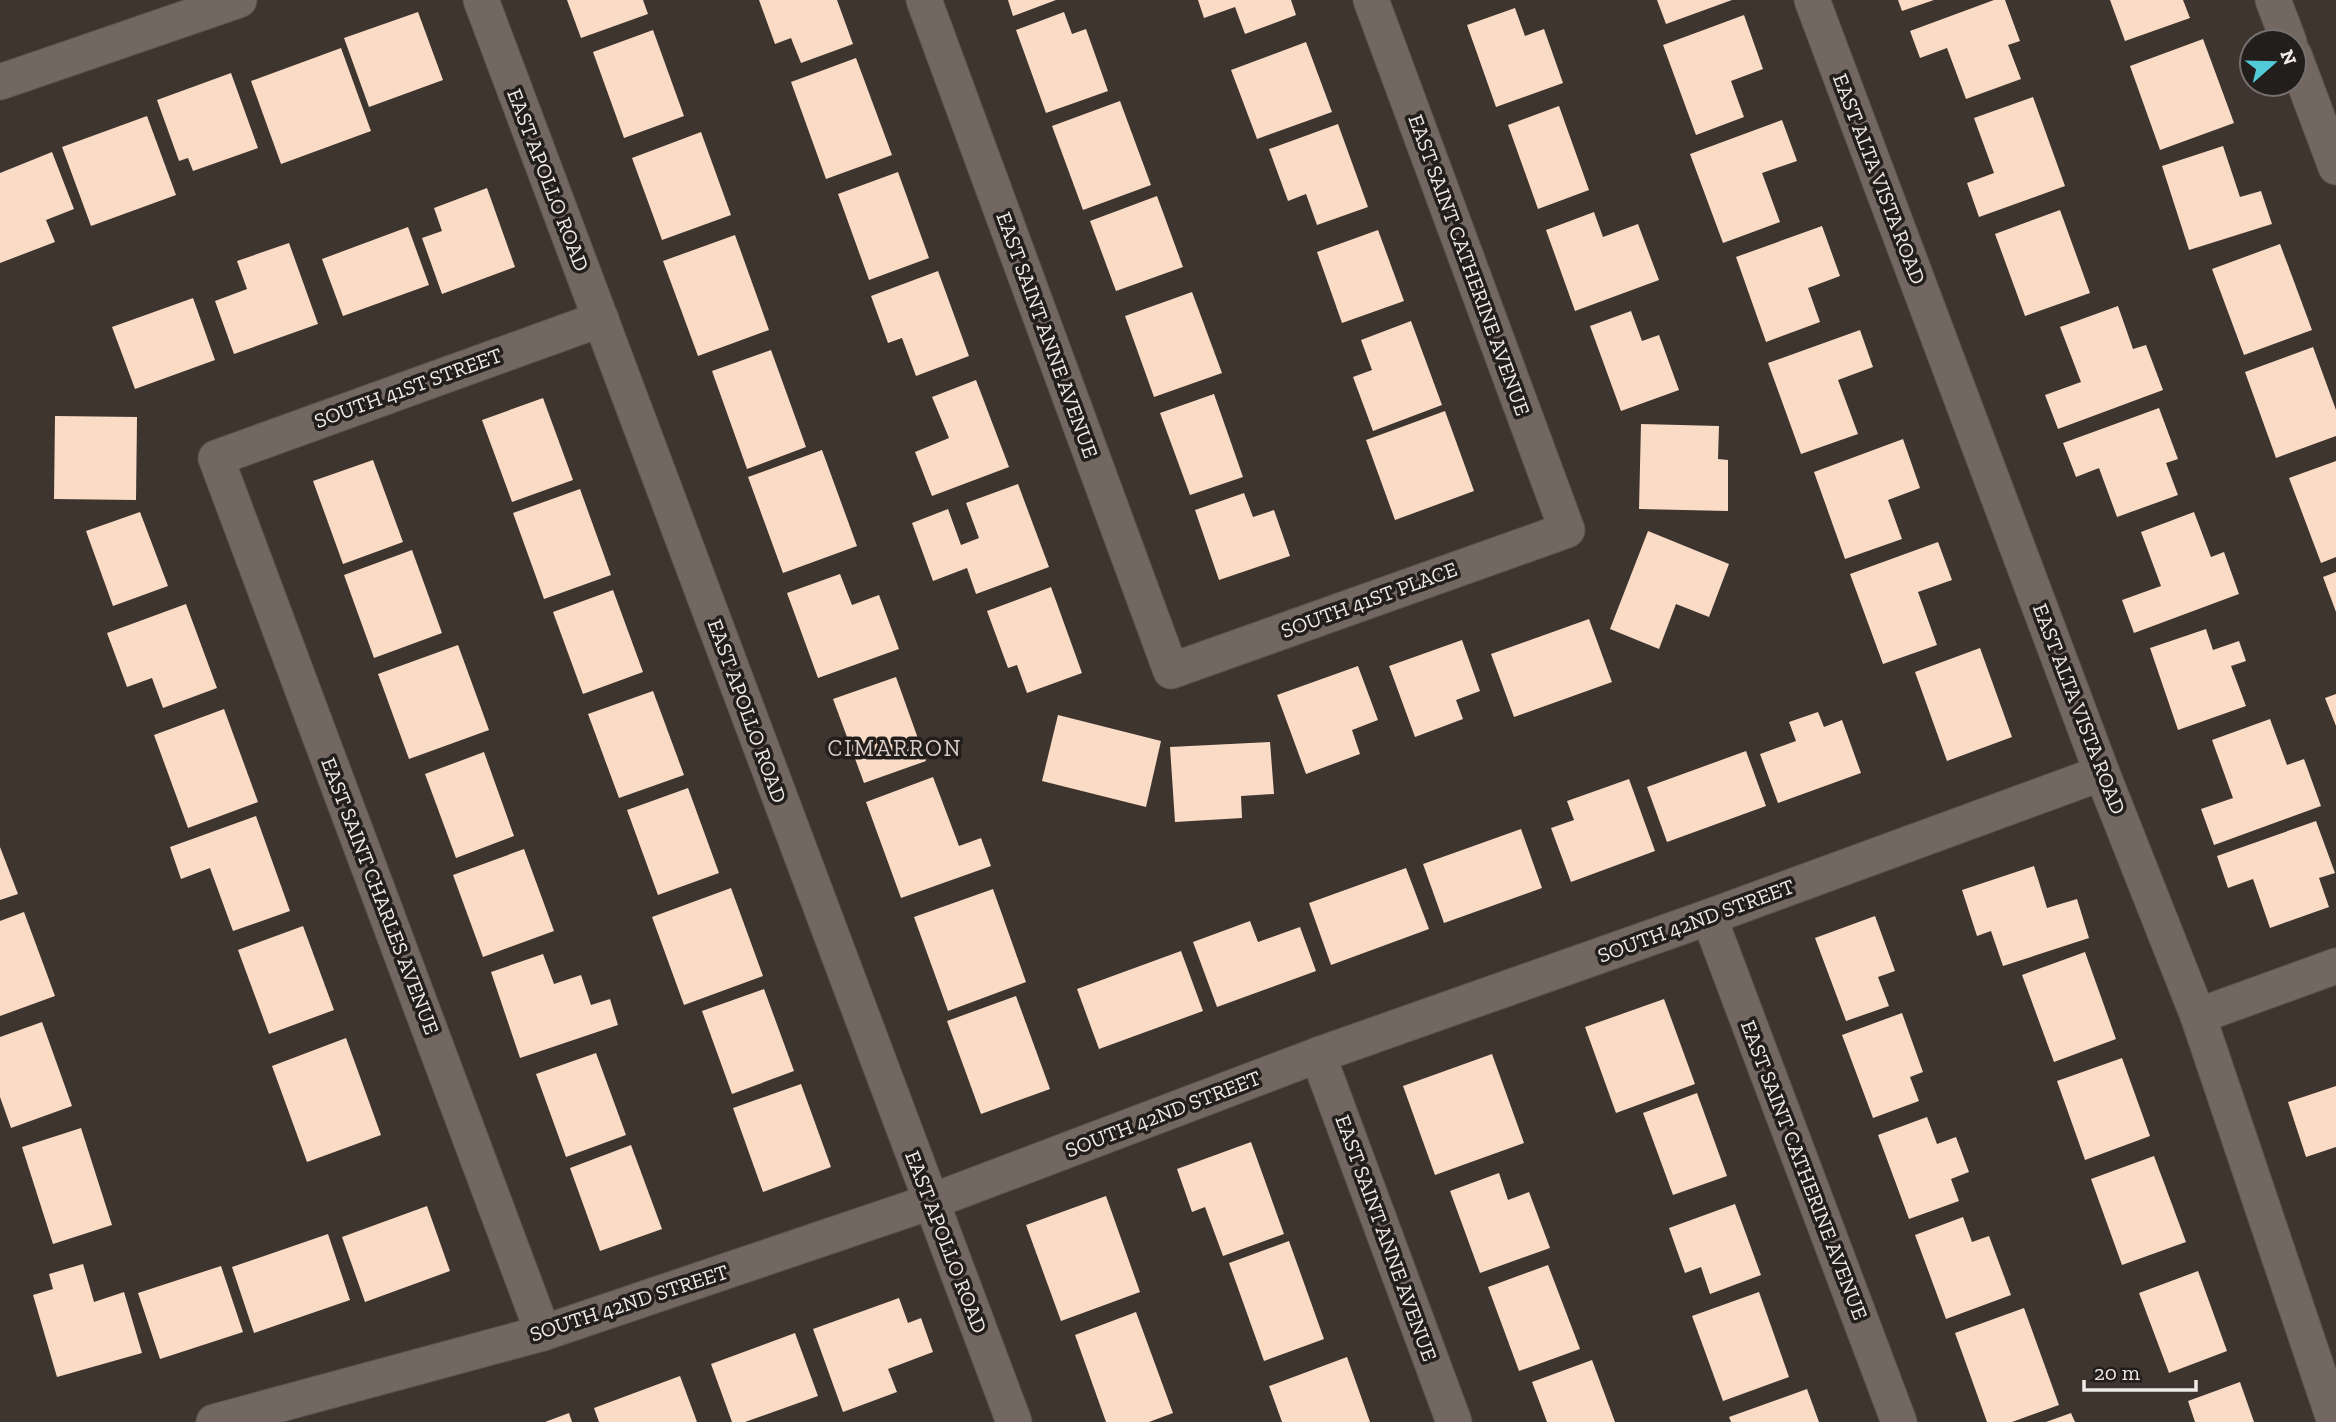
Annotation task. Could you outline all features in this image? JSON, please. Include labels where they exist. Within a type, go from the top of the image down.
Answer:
[{"type":"street","points":[[0,82],[239,0]]},
{"type":"street","name":"EAST APOLLO ROAD","points":[[481,0],[1014,1422]]},
{"type":"street","name":"EAST SAINT ANNE AVENUE","points":[[924,0],[1171,671]]},
{"type":"street","name":"EAST SAINT CATHERINE AVENUE","points":[[1371,0],[1567,530]]},
{"type":"street","name":"EAST ALTA VISTA ROAD","points":[[1812,0],[2102,773],[2198,1016],[2334,1416]]},
{"type":"street","points":[[2273,0],[2284,28]]},
{"type":"street","points":[[2308,92],[2336,167]]},
{"type":"street","name":"SOUTH 41ST STREET","points":[[216,458],[601,319]]},
{"type":"street","name":"EAST SAINT CHARLES AVENUE","points":[[216,458],[543,1333]]},
{"type":"street","name":"SOUTH 41ST PLACE","points":[[1171,671],[1567,530]]},
{"type":"street","name":"SOUTH 42ND STREET","points":[[214,1422],[543,1333],[930,1202],[1318,1055],[1709,917],[2102,773]]},
{"type":"street","name":"EAST SAINT CATHERINE AVENUE","points":[[1709,917],[1899,1422]]},
{"type":"street","points":[[2198,1016],[2336,966]]},
{"type":"street","name":"EAST SAINT ANNE AVENUE","points":[[1318,1055],[1454,1422]]},
{"type":"building","points":[[567,0],[643,0],[648,14],[581,38]]},
{"type":"building","points":[[759,0],[837,0],[853,44],[801,63],[791,38],[775,44]]},
{"type":"building","points":[[1008,0],[1056,0],[1013,16]]},
{"type":"building","points":[[1198,0],[1291,0],[1296,15],[1245,34],[1235,7],[1204,18]]},
{"type":"building","points":[[1657,0],[1732,0],[1666,24]]},
{"type":"building","points":[[1898,0],[1934,0],[1902,11]]},
{"type":"building","points":[[1994,0],[2005,0],[2020,41],[2008,45],[2021,79],[1966,99],[1947,48],[1920,58],[1910,31]]},
{"type":"building","points":[[2110,0],[2183,0],[2190,18],[2125,41]]},
{"type":"building","points":[[1515,8],[1525,36],[1544,29],[1563,83],[1496,107],[1467,25]]},
{"type":"building","points":[[418,12],[443,80],[369,107],[344,38]]},
{"type":"building","points":[[1064,12],[1072,34],[1086,29],[1108,91],[1046,113],[1016,30]]},
{"type":"building","points":[[1744,15],[1763,69],[1731,81],[1744,117],[1696,135],[1663,45]]},
{"type":"building","points":[[653,30],[684,116],[624,138],[593,52]]},
{"type":"building","points":[[2203,39],[2234,123],[2160,150],[2130,66]]},
{"type":"building","points":[[1306,42],[1332,112],[1257,139],[1231,70]]},
{"type":"building","points":[[341,48],[371,131],[281,164],[251,81]]},
{"type":"building","points":[[856,58],[892,155],[826,179],[791,82]]},
{"type":"building","points":[[231,73],[258,148],[193,171],[188,158],[179,161],[157,100]]},
{"type":"building","points":[[2033,97],[2065,186],[1979,217],[1967,183],[1994,173],[1974,118]]},
{"type":"building","points":[[1120,101],[1151,185],[1083,210],[1052,126]]},
{"type":"building","points":[[1559,106],[1589,190],[1538,209],[1508,125]]},
{"type":"building","points":[[147,116],[176,195],[91,226],[62,147]]},
{"type":"building","points":[[1782,120],[1797,161],[1762,173],[1780,222],[1723,243],[1690,154]]},
{"type":"building","points":[[1338,124],[1368,207],[1317,225],[1306,194],[1288,201],[1269,149]]},
{"type":"building","points":[[701,132],[731,215],[662,240],[632,158]]},
{"type":"building","points":[[2223,146],[2240,197],[2261,191],[2272,224],[2189,250],[2162,166]]},
{"type":"building","points":[[52,152],[74,209],[46,220],[55,242],[0,263],[0,173]]},
{"type":"building","points":[[898,172],[929,258],[869,280],[838,194]]},
{"type":"building","points":[[487,188],[515,267],[442,294],[422,238],[442,231],[434,208]]},
{"type":"building","points":[[1157,196],[1183,267],[1116,291],[1090,221]]},
{"type":"building","points":[[2060,210],[2090,293],[2025,316],[1995,234]]},
{"type":"building","points":[[1594,212],[1603,237],[1638,224],[1659,280],[1575,311],[1546,230]]},
{"type":"building","points":[[1822,226],[1840,276],[1808,288],[1820,322],[1766,342],[1736,257]]},
{"type":"building","points":[[408,227],[429,285],[343,316],[322,259]]},
{"type":"building","points":[[1378,230],[1404,301],[1342,323],[1317,252]]},
{"type":"building","points":[[735,235],[769,330],[698,356],[663,261]]},
{"type":"building","points":[[289,243],[318,324],[234,354],[215,301],[247,289],[237,261]]},
{"type":"building","points":[[2280,244],[2312,330],[2244,355],[2212,269]]},
{"type":"building","points":[[938,271],[969,356],[916,376],[902,338],[888,343],[871,296]]},
{"type":"building","points":[[1192,292],[1222,373],[1154,397],[1125,316]]},
{"type":"building","points":[[193,298],[215,360],[135,389],[112,327]]},
{"type":"building","points":[[2118,306],[2133,349],[2146,345],[2163,390],[2058,429],[2045,395],[2081,382],[2060,327]]},
{"type":"building","points":[[1631,311],[1642,341],[1659,335],[1679,390],[1621,411],[1590,326]]},
{"type":"building","points":[[1411,321],[1442,405],[1373,431],[1353,377],[1372,370],[1361,340]]},
{"type":"building","points":[[1860,330],[1873,367],[1838,380],[1858,434],[1801,454],[1768,363]]},
{"type":"building","points":[[2313,347],[2336,410],[2336,436],[2276,458],[2245,372]]},
{"type":"building","points":[[771,350],[806,447],[747,469],[712,371]]},
{"type":"building","points":[[976,380],[1009,467],[932,496],[915,452],[949,438],[932,397]]},
{"type":"building","points":[[1214,394],[1243,477],[1190,495],[1160,413]]},
{"type":"building","points":[[543,398],[573,480],[512,502],[482,420]]},
{"type":"building","points":[[2159,408],[2178,459],[2166,463],[2178,495],[2117,517],[2099,468],[2076,477],[2063,443]]},
{"type":"building","points":[[1445,411],[1474,491],[1395,520],[1366,440]]},
{"type":"building","points":[[55,416],[137,417],[136,500],[54,499]]},
{"type":"building","points":[[1641,424],[1719,426],[1718,459],[1728,460],[1728,511],[1639,509]]},
{"type":"building","points":[[1903,439],[1920,488],[1888,500],[1902,539],[1845,559],[1814,472]]},
{"type":"building","points":[[822,450],[857,546],[783,573],[748,477]]},
{"type":"building","points":[[373,460],[403,542],[343,564],[313,481]]},
{"type":"building","points":[[2336,461],[2336,557],[2321,563],[2289,478]]},
{"type":"building","points":[[1018,484],[1049,567],[976,594],[967,568],[933,581],[912,523],[948,509],[961,545],[979,538],[966,503]]},
{"type":"building","points":[[580,489],[611,575],[544,599],[513,513]]},
{"type":"building","points":[[1244,493],[1253,517],[1274,510],[1290,556],[1219,580],[1195,510]]},
{"type":"building","points":[[140,512],[168,586],[113,606],[86,531]]},
{"type":"building","points":[[2194,512],[2211,557],[2224,552],[2239,594],[2134,633],[2122,600],[2161,586],[2141,532]]},
{"type":"building","points":[[1648,531],[1729,564],[1709,617],[1676,604],[1659,649],[1610,629]]},
{"type":"building","points":[[1938,542],[1952,580],[1918,592],[1937,645],[1883,664],[1850,574]]},
{"type":"building","points":[[412,550],[442,633],[374,658],[344,575]]},
{"type":"building","points":[[2336,572],[2336,612],[2323,577]]},
{"type":"building","points":[[840,574],[852,605],[879,595],[899,649],[818,678],[787,593]]},
{"type":"building","points":[[1051,587],[1082,673],[1027,693],[1017,665],[1008,668],[987,611]]},
{"type":"building","points":[[613,590],[643,672],[583,694],[553,612]]},
{"type":"building","points":[[186,604],[217,688],[163,708],[152,678],[127,687],[107,633]]},
{"type":"building","points":[[1589,619],[1612,682],[1514,717],[1491,654]]},
{"type":"building","points":[[2206,629],[2213,650],[2239,641],[2246,661],[2231,666],[2246,706],[2178,730],[2150,648]]},
{"type":"building","points":[[1462,640],[1480,691],[1456,700],[1463,719],[1415,737],[1389,666]]},
{"type":"building","points":[[458,645],[489,730],[409,759],[378,674]]},
{"type":"building","points":[[1980,648],[2012,737],[1947,761],[1915,672]]},
{"type":"building","points":[[1358,666],[1378,720],[1352,730],[1360,754],[1306,774],[1277,695]]},
{"type":"building","points":[[896,677],[926,761],[864,783],[833,699]]},
{"type":"building","points":[[653,691],[684,775],[619,798],[588,714]]},
{"type":"building","points":[[2336,694],[2336,726],[2325,698]]},
{"type":"building","points":[[224,709],[258,802],[188,828],[154,735]]},
{"type":"building","points":[[1818,712],[1824,727],[1842,720],[1861,773],[1778,803],[1760,754],[1796,741],[1789,722]]},
{"type":"building","points":[[1058,715],[1161,741],[1146,807],[1042,781]]},
{"type":"building","points":[[2270,719],[2287,765],[2304,759],[2321,806],[2214,845],[2201,809],[2233,798],[2212,740]]},
{"type":"building","points":[[1270,742],[1274,794],[1241,796],[1242,818],[1175,822],[1170,747]]},
{"type":"building","points":[[1746,751],[1766,806],[1667,842],[1647,787]]},
{"type":"building","points":[[484,752],[514,836],[456,858],[425,774]]},
{"type":"building","points":[[933,777],[959,846],[981,838],[991,866],[901,898],[866,802]]},
{"type":"building","points":[[1629,779],[1655,851],[1571,882],[1551,828],[1574,820],[1567,801]]},
{"type":"building","points":[[688,788],[719,873],[658,895],[627,810]]},
{"type":"building","points":[[256,816],[290,911],[233,931],[210,868],[181,879],[170,847]]},
{"type":"building","points":[[2316,821],[2335,873],[2319,878],[2329,907],[2270,928],[2253,879],[2228,888],[2217,856]]},
{"type":"building","points":[[1521,829],[1542,888],[1444,923],[1423,864]]},
{"type":"building","points":[[0,847],[18,894],[0,900]]},
{"type":"building","points":[[524,849],[554,931],[483,957],[453,875]]},
{"type":"building","points":[[2034,866],[2047,908],[2077,899],[2089,938],[2003,966],[1991,931],[1977,936],[1962,890]]},
{"type":"building","points":[[1406,868],[1429,929],[1331,965],[1309,903]]},
{"type":"building","points":[[731,888],[763,976],[684,1005],[652,917]]},
{"type":"building","points":[[993,889],[1026,982],[948,1011],[914,917]]},
{"type":"building","points":[[24,912],[55,996],[0,1016],[0,921]]},
{"type":"building","points":[[1875,916],[1895,971],[1878,977],[1889,1006],[1846,1021],[1815,938]]},
{"type":"building","points":[[1250,921],[1258,942],[1300,927],[1316,971],[1217,1007],[1193,942]]},
{"type":"building","points":[[303,926],[334,1010],[269,1034],[238,950]]},
{"type":"building","points":[[1181,951],[1203,1011],[1099,1049],[1077,989]]},
{"type":"building","points":[[2085,952],[2116,1039],[2054,1062],[2022,975]]},
{"type":"building","points":[[543,954],[554,984],[581,975],[591,1005],[610,999],[618,1025],[520,1058],[491,972]]},
{"type":"building","points":[[764,989],[794,1071],[732,1094],[702,1011]]},
{"type":"building","points":[[1016,996],[1050,1089],[981,1114],[947,1021]]},
{"type":"building","points":[[1664,999],[1695,1084],[1616,1113],[1585,1027]]},
{"type":"building","points":[[1902,1013],[1923,1072],[1910,1077],[1919,1101],[1873,1118],[1842,1035]]},
{"type":"building","points":[[42,1022],[72,1106],[11,1128],[0,1097],[0,1037]]},
{"type":"building","points":[[346,1038],[381,1135],[307,1162],[272,1066]]},
{"type":"building","points":[[596,1053],[626,1135],[566,1157],[536,1074]]},
{"type":"building","points":[[1492,1054],[1524,1143],[1435,1175],[1403,1086]]},
{"type":"building","points":[[2122,1058],[2150,1136],[2085,1160],[2057,1081]]},
{"type":"building","points":[[801,1084],[831,1167],[763,1192],[733,1108]]},
{"type":"building","points":[[2336,1086],[2336,1147],[2306,1157],[2288,1102]]},
{"type":"building","points":[[1697,1093],[1727,1176],[1673,1195],[1643,1113]]},
{"type":"building","points":[[1927,1117],[1937,1144],[1956,1137],[1969,1172],[1951,1179],[1959,1201],[1909,1219],[1878,1135]]},
{"type":"building","points":[[81,1128],[112,1225],[53,1244],[22,1147]]},
{"type":"building","points":[[1251,1142],[1284,1234],[1223,1256],[1205,1207],[1192,1212],[1177,1169]]},
{"type":"building","points":[[631,1145],[662,1229],[600,1251],[570,1168]]},
{"type":"building","points":[[2154,1156],[2186,1242],[2122,1265],[2091,1179]]},
{"type":"building","points":[[1499,1173],[1508,1200],[1529,1192],[1550,1248],[1480,1273],[1450,1191]]},
{"type":"building","points":[[1106,1196],[1140,1292],[1061,1321],[1026,1225]]},
{"type":"building","points":[[1735,1204],[1761,1275],[1710,1294],[1701,1267],[1685,1273],[1669,1228]]},
{"type":"building","points":[[427,1206],[450,1271],[365,1302],[342,1237]]},
{"type":"building","points":[[1963,1217],[1972,1242],[1989,1236],[2011,1295],[1946,1319],[1915,1235]]},
{"type":"building","points":[[328,1234],[350,1300],[254,1333],[232,1267]]},
{"type":"building","points":[[1289,1241],[1324,1339],[1264,1361],[1229,1263]]},
{"type":"building","points":[[83,1264],[94,1302],[124,1292],[142,1353],[57,1377],[33,1295],[53,1289],[49,1274]]},
{"type":"building","points":[[1548,1265],[1580,1349],[1519,1371],[1488,1287]]},
{"type":"building","points":[[221,1266],[243,1332],[160,1359],[138,1293]]},
{"type":"building","points":[[2198,1271],[2227,1351],[2169,1373],[2139,1293]]},
{"type":"building","points":[[1759,1292],[1789,1377],[1723,1401],[1692,1316]]},
{"type":"building","points":[[899,1298],[908,1323],[921,1318],[933,1352],[888,1369],[897,1392],[843,1412],[813,1329]]},
{"type":"building","points":[[2024,1308],[2059,1405],[2012,1422],[1987,1422],[1955,1333]]},
{"type":"building","points":[[1136,1312],[1173,1413],[1149,1422],[1106,1422],[1075,1335]]},
{"type":"building","points":[[795,1333],[818,1396],[745,1422],[732,1422],[711,1364]]},
{"type":"building","points":[[1347,1357],[1370,1422],[1282,1422],[1269,1386]]},
{"type":"building","points":[[1592,1360],[1615,1422],[1547,1422],[1532,1382]]},
{"type":"building","points":[[680,1376],[697,1422],[599,1422],[594,1408]]},
{"type":"building","points":[[2240,1382],[2254,1422],[2195,1422],[2188,1401]]},
{"type":"building","points":[[1807,1389],[1819,1422],[1731,1422],[1729,1417]]},
{"type":"building","points":[[569,1413],[572,1422],[545,1422]]},
{"type":"building","points":[[2071,1413],[2075,1422],[2046,1422]]},
{"type":"district","name":"CIMARRON","points":[[895,748]]}]
